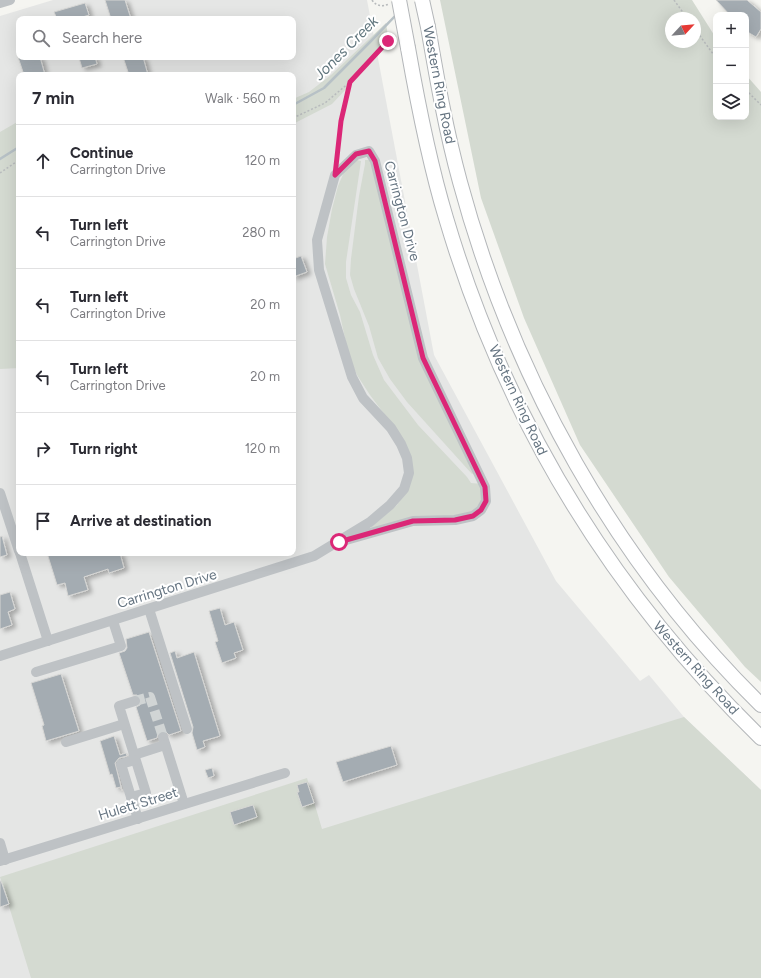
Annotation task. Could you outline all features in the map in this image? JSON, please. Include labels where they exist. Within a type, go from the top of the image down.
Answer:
[{"type":"highway","name":"Western Ring Road","points":[[422,0],[447,132],[468,210],[500,304],[542,399],[577,465],[615,528],[654,584],[695,634],[761,705]]},
{"type":"highway","name":"Western Ring Road","points":[[396,1],[408,48],[429,155],[458,256],[479,314],[495,352],[536,440],[575,508],[627,586],[688,663],[761,738]]},
{"type":"street","points":[[0,3],[10,0]]},
{"type":"street","name":"Carrington Drive","points":[[0,656],[293,564],[314,556],[370,522],[390,505],[404,489],[409,474],[407,458],[401,444],[391,428],[363,398],[352,377],[319,270],[317,240],[335,175],[356,154],[369,151],[375,161],[423,358],[485,487],[486,501],[481,510],[473,516],[455,520],[413,521],[339,542]]},
{"type":"street","points":[[0,493],[16,543]]},
{"type":"street","points":[[20,556],[48,641]]},
{"type":"street","points":[[150,609],[187,729]]},
{"type":"street","points":[[36,672],[121,646],[113,620]]},
{"type":"street","points":[[131,797],[146,792],[119,706],[135,702]]},
{"type":"street","points":[[66,742],[124,724]]},
{"type":"street","points":[[138,819],[121,764],[164,741],[184,804]]},
{"type":"street","name":"Hulett Street","points":[[3,860],[285,773]]},
{"type":"street","points":[[0,843],[3,860]]},
{"type":"path","points":[[372,0],[376,4],[382,6],[396,1]]},
{"type":"path","points":[[674,0],[683,12]]},
{"type":"path","points":[[701,37],[713,54]]},
{"type":"path","points":[[296,117],[325,103],[350,82],[388,41]]},
{"type":"path","points":[[335,175],[341,121],[350,82]]},
{"type":"path","points":[[749,93],[761,105]]},
{"type":"path","points":[[0,173],[16,162]]},
{"type":"shaded area","points":[[53,0],[367,0],[434,355],[556,581],[640,681],[649,675],[684,717],[761,790],[761,978],[0,978],[0,16]]},
{"type":"shaded area","points":[[440,0],[692,0],[700,12],[665,12],[665,48],[701,48],[701,14],[713,33],[713,120],[749,120],[749,78],[761,92],[761,682],[745,667],[669,577],[580,445],[524,318],[481,198]]},
{"type":"shaded area","points":[[386,23],[389,43],[332,104],[296,122],[296,98],[309,92],[331,75]]},
{"type":"shaded area","points":[[16,123],[16,368],[0,369],[0,132]]},
{"type":"shaded area","points":[[357,160],[361,161],[346,262],[346,278],[351,295],[360,312],[373,355],[384,380],[418,425],[471,483],[482,484],[486,501],[473,516],[368,530],[397,505],[405,493],[411,464],[385,415],[357,375],[349,357],[340,315],[325,264],[327,237],[338,186],[344,172]]},
{"type":"shaded area","points":[[365,160],[371,160],[418,338],[477,471],[472,474],[407,402],[390,379],[378,358],[369,326],[354,289],[350,275],[351,259]]},
{"type":"shaded area","points":[[684,717],[761,790],[761,978],[31,978],[0,877],[307,778],[322,829]]},
{"type":"building","points":[[105,0],[125,0],[130,16],[110,16]]},
{"type":"building","points":[[716,0],[747,0],[761,12],[761,29],[756,37],[749,33],[749,12],[727,12]]},
{"type":"building","points":[[85,3],[89,15],[56,16],[54,12]]},
{"type":"building","points":[[19,60],[41,60],[44,72],[23,72]]},
{"type":"building","points":[[80,60],[96,60],[97,64],[82,68]]},
{"type":"building","points":[[124,60],[144,60],[147,72],[128,72]]},
{"type":"building","points":[[301,256],[307,272],[296,276],[296,258]]},
{"type":"building","points":[[2,536],[7,555],[0,557],[0,537]]},
{"type":"building","points":[[48,556],[121,556],[124,568],[109,573],[108,569],[84,577],[88,590],[68,596],[65,583],[57,585]]},
{"type":"building","points":[[10,592],[15,609],[8,612],[12,625],[0,629],[0,595]]},
{"type":"building","points":[[220,608],[225,625],[234,622],[243,650],[234,653],[236,658],[222,663],[215,642],[218,641],[209,611]]},
{"type":"building","points":[[149,632],[181,731],[169,735],[165,731],[161,731],[158,733],[157,738],[147,741],[136,707],[140,705],[141,699],[137,695],[133,695],[119,653],[125,651],[127,648],[126,639]]},
{"type":"building","points":[[175,651],[177,658],[194,652],[220,736],[203,741],[205,747],[197,750],[192,733],[193,727],[170,653]]},
{"type":"building","points":[[61,674],[79,731],[46,741],[42,726],[44,725],[31,683]]},
{"type":"building","points":[[114,736],[120,755],[126,753],[127,756],[119,758],[115,763],[121,787],[116,788],[112,774],[110,775],[100,741]]},
{"type":"building","points":[[391,746],[397,765],[343,782],[336,762]]},
{"type":"building","points":[[212,768],[214,776],[208,778],[205,770]]},
{"type":"building","points":[[307,782],[314,803],[302,807],[297,792],[299,792],[297,785]]},
{"type":"building","points":[[253,805],[257,817],[234,825],[230,812]]},
{"type":"building","points":[[0,881],[9,904],[0,907]]},
{"type":"waterway","name":"Jones Creek","points":[[296,103],[324,88],[397,14]]},
{"type":"waterway","name":"Jones Creek","points":[[0,159],[16,149]]},
{"type":"tunnel","points":[[135,701],[150,697],[163,737]]},
{"type":"route","points":[[339,542],[413,521],[455,520],[473,516],[481,510],[486,501],[485,487],[423,358],[375,161],[369,151],[356,154],[335,175],[341,121],[350,82],[388,41]]}]
